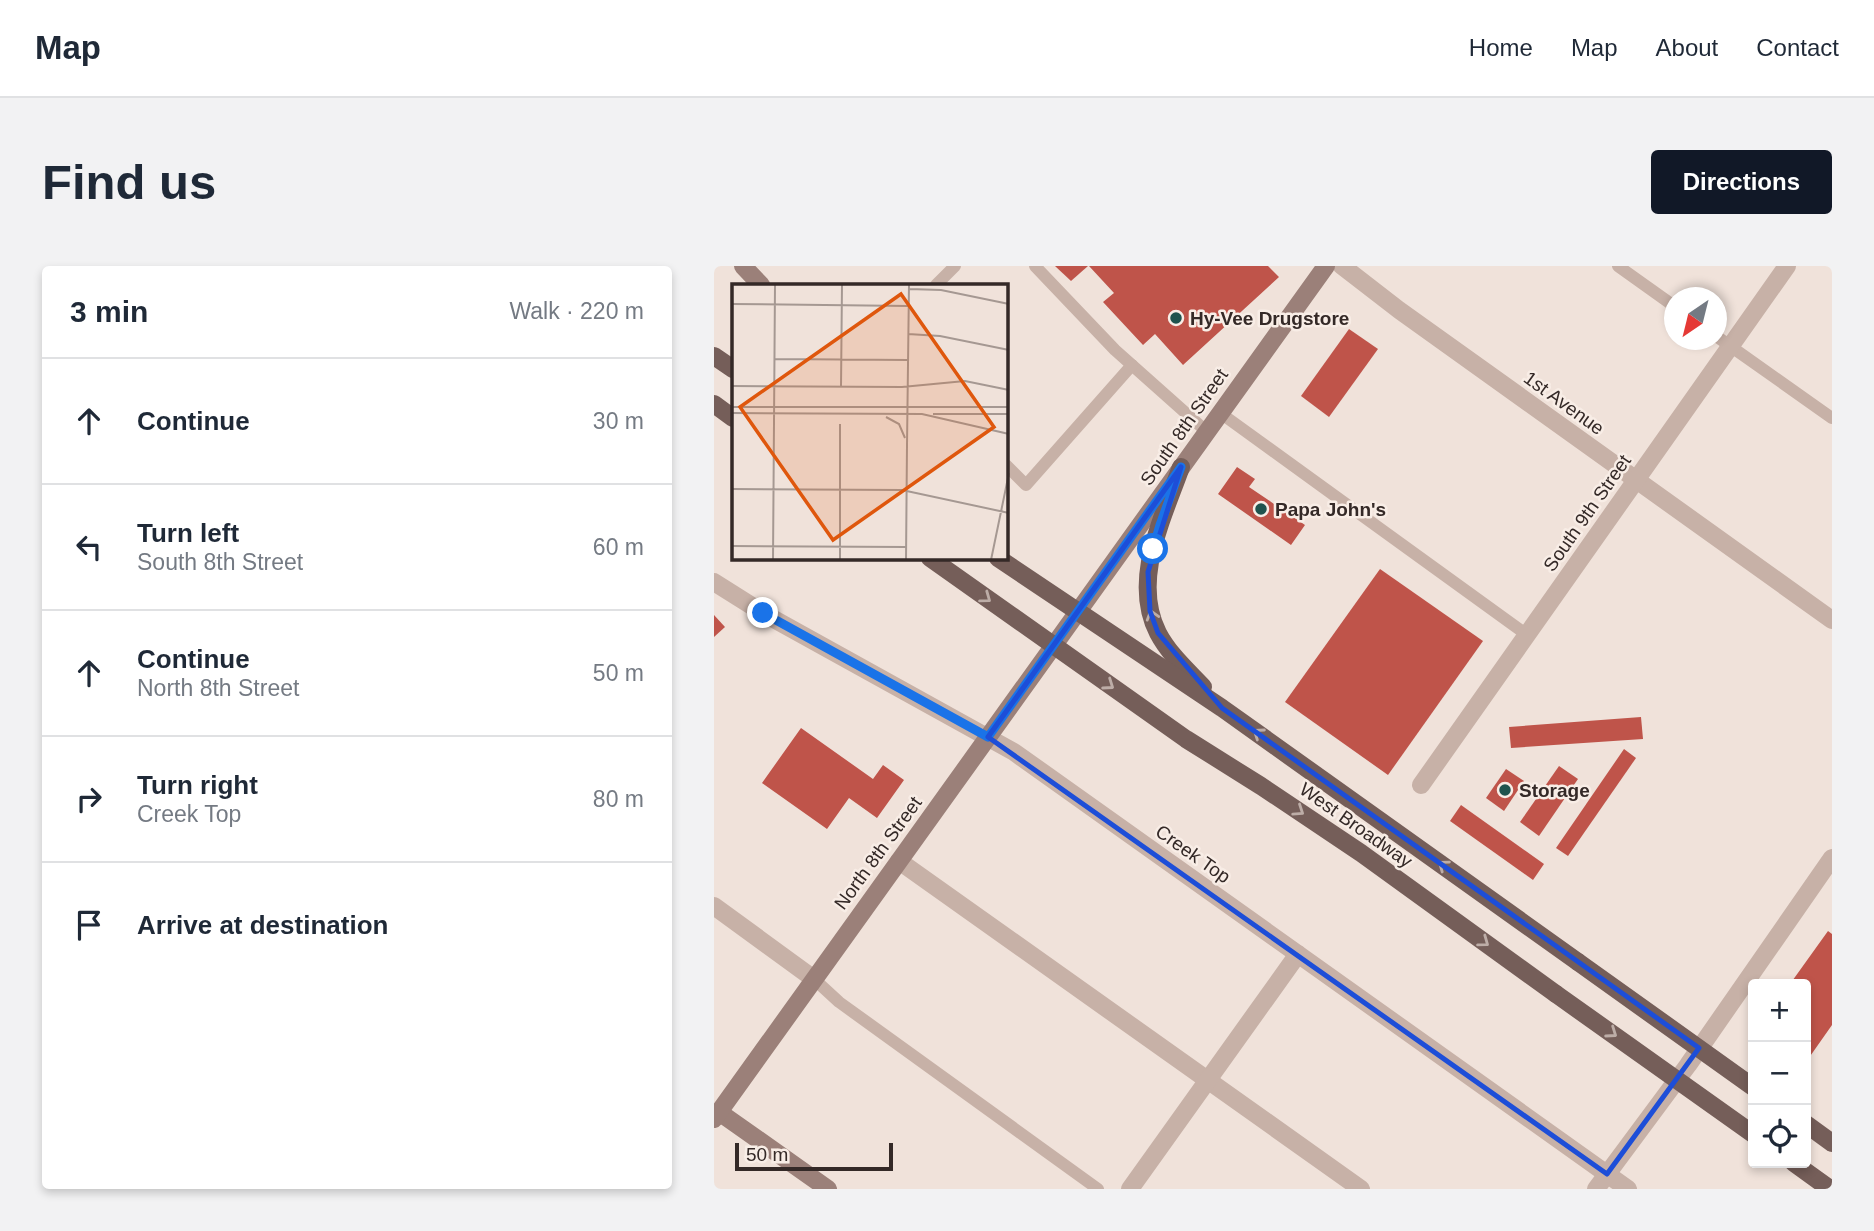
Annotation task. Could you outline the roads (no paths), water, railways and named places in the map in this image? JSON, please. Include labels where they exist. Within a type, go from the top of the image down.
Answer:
[{"type":"main road","points":[[743,266],[760,284]]},
{"type":"main road","name":"South 8th Street","points":[[1078,613],[1219,412],[1326,266]]},
{"type":"main road","points":[[714,355],[732,368]]},
{"type":"main road","points":[[714,404],[732,417]]},
{"type":"main road","points":[[1181,467],[1160,525],[1148,572],[1150,611],[1158,633],[1172,654],[1222,708]]},
{"type":"main road","name":"West Broadway","points":[[933,560],[1186,739],[1361,853],[1748,1130]]},
{"type":"main road","name":"West Broadway","points":[[1003,561],[1222,708],[1748,1083]]},
{"type":"main road","name":"North 8th Street","points":[[717,1115],[1078,613]]},
{"type":"main road","points":[[717,1115],[828,1189]]},
{"type":"main road","points":[[1811,1128],[1832,1143]]},
{"type":"main road","points":[[1801,1168],[1830,1189]]},
{"type":"street","name":"1st Avenue","points":[[1342,266],[1399,310],[1832,620]]},
{"type":"street","name":"South 9th Street","points":[[1727,336],[1787,266]]},
{"type":"street","name":"South 9th Street","points":[[1421,785],[1636,480],[1717,350]]},
{"type":"street","name":"Creek Top","points":[[714,583],[1014,752],[1628,1189]]},
{"type":"street","points":[[1596,1189],[1688,1065],[1832,858]]},
{"type":"street","points":[[899,861],[1361,1189]]},
{"type":"street","points":[[714,906],[814,979]]},
{"type":"street","points":[[1130,1189],[1298,954]]},
{"type":"lane","points":[[937,284],[955,266]]},
{"type":"lane","points":[[1035,266],[1115,350],[1206,431]]},
{"type":"lane","points":[[1618,266],[1664,298]]},
{"type":"lane","points":[[1727,344],[1832,418]]},
{"type":"lane","points":[[1008,467],[1026,485],[1132,365]]},
{"type":"lane","points":[[1219,412],[1527,635]]},
{"type":"lane","points":[[814,979],[839,1002],[1098,1189]]},
{"type":"place","name":"Hy-Vee Drugstore","points":[[1176,318]]},
{"type":"place","name":"Papa John's","points":[[1261,509]]},
{"type":"place","name":"Storage","points":[[1505,790]]}]
